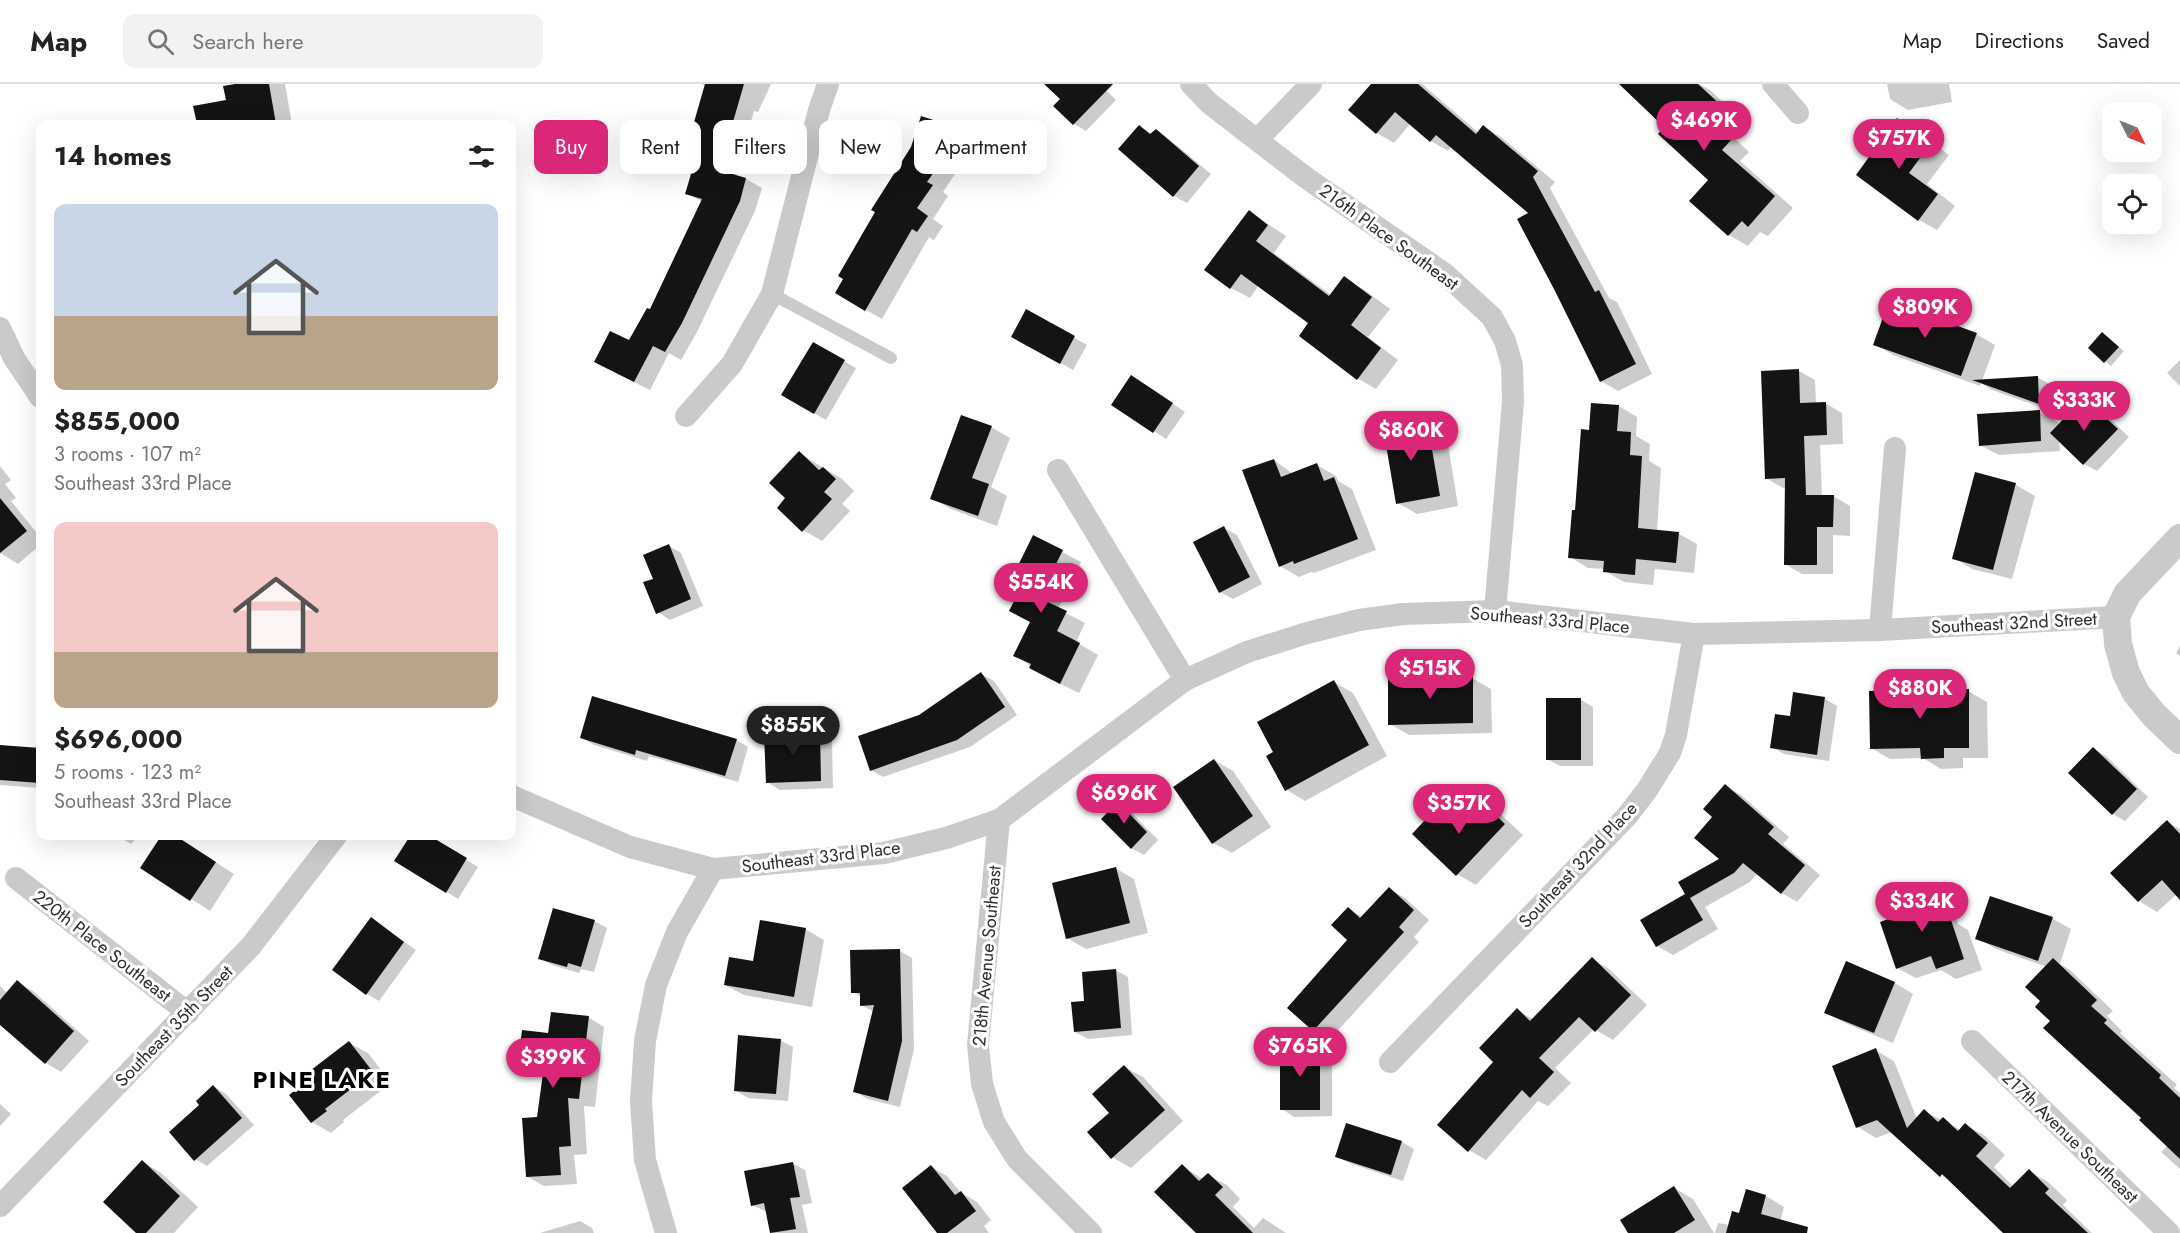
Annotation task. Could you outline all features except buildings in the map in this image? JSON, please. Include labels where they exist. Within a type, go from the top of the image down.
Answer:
[{"type":"street","points":[[686,416],[732,364],[772,294],[816,121],[828,84]]},
{"type":"street","name":"216th Place Southeast","points":[[1191,84],[1209,103],[1305,177],[1445,274],[1491,317],[1505,341],[1512,365],[1513,402],[1495,611]]},
{"type":"street","points":[[1257,140],[1311,84]]},
{"type":"street","points":[[1773,84],[1798,113]]},
{"type":"street","points":[[0,328],[14,358],[36,391]]},
{"type":"street","points":[[1694,634],[1880,630],[1895,448]]},
{"type":"street","points":[[1058,470],[1185,680]]},
{"type":"street","name":"Southeast 32nd Street","points":[[1880,630],[2116,617],[2127,594],[2180,538]]},
{"type":"street","name":"Southeast 33rd Place","points":[[713,869],[884,853],[946,838],[999,820],[1185,680],[1247,652],[1359,620],[1403,614],[1495,611],[1694,634]]},
{"type":"street","points":[[2116,617],[2126,673],[2136,693],[2154,715],[2180,740]]},
{"type":"street","name":"Southeast 32nd Place","points":[[1390,1062],[1627,816],[1647,790],[1670,753],[1676,735],[1694,634]]},
{"type":"street","points":[[516,798],[630,847],[713,869],[677,932],[656,985],[645,1041],[641,1101],[645,1160],[666,1233]]},
{"type":"street","name":"218th Avenue Southeast","points":[[999,820],[978,1045],[982,1084],[994,1122],[1017,1159],[1091,1233]]},
{"type":"street","name":"Southeast 35th Street","points":[[0,1206],[251,946],[333,840]]},
{"type":"street","name":"220th Place Southeast","points":[[16,878],[188,1013]]},
{"type":"street","name":"217th Avenue Southeast","points":[[1972,1041],[2169,1233]]},
{"type":"lane","points":[[772,294],[891,358]]},
{"type":"district","name":"PINE LAKE","points":[[322,1079]]}]
